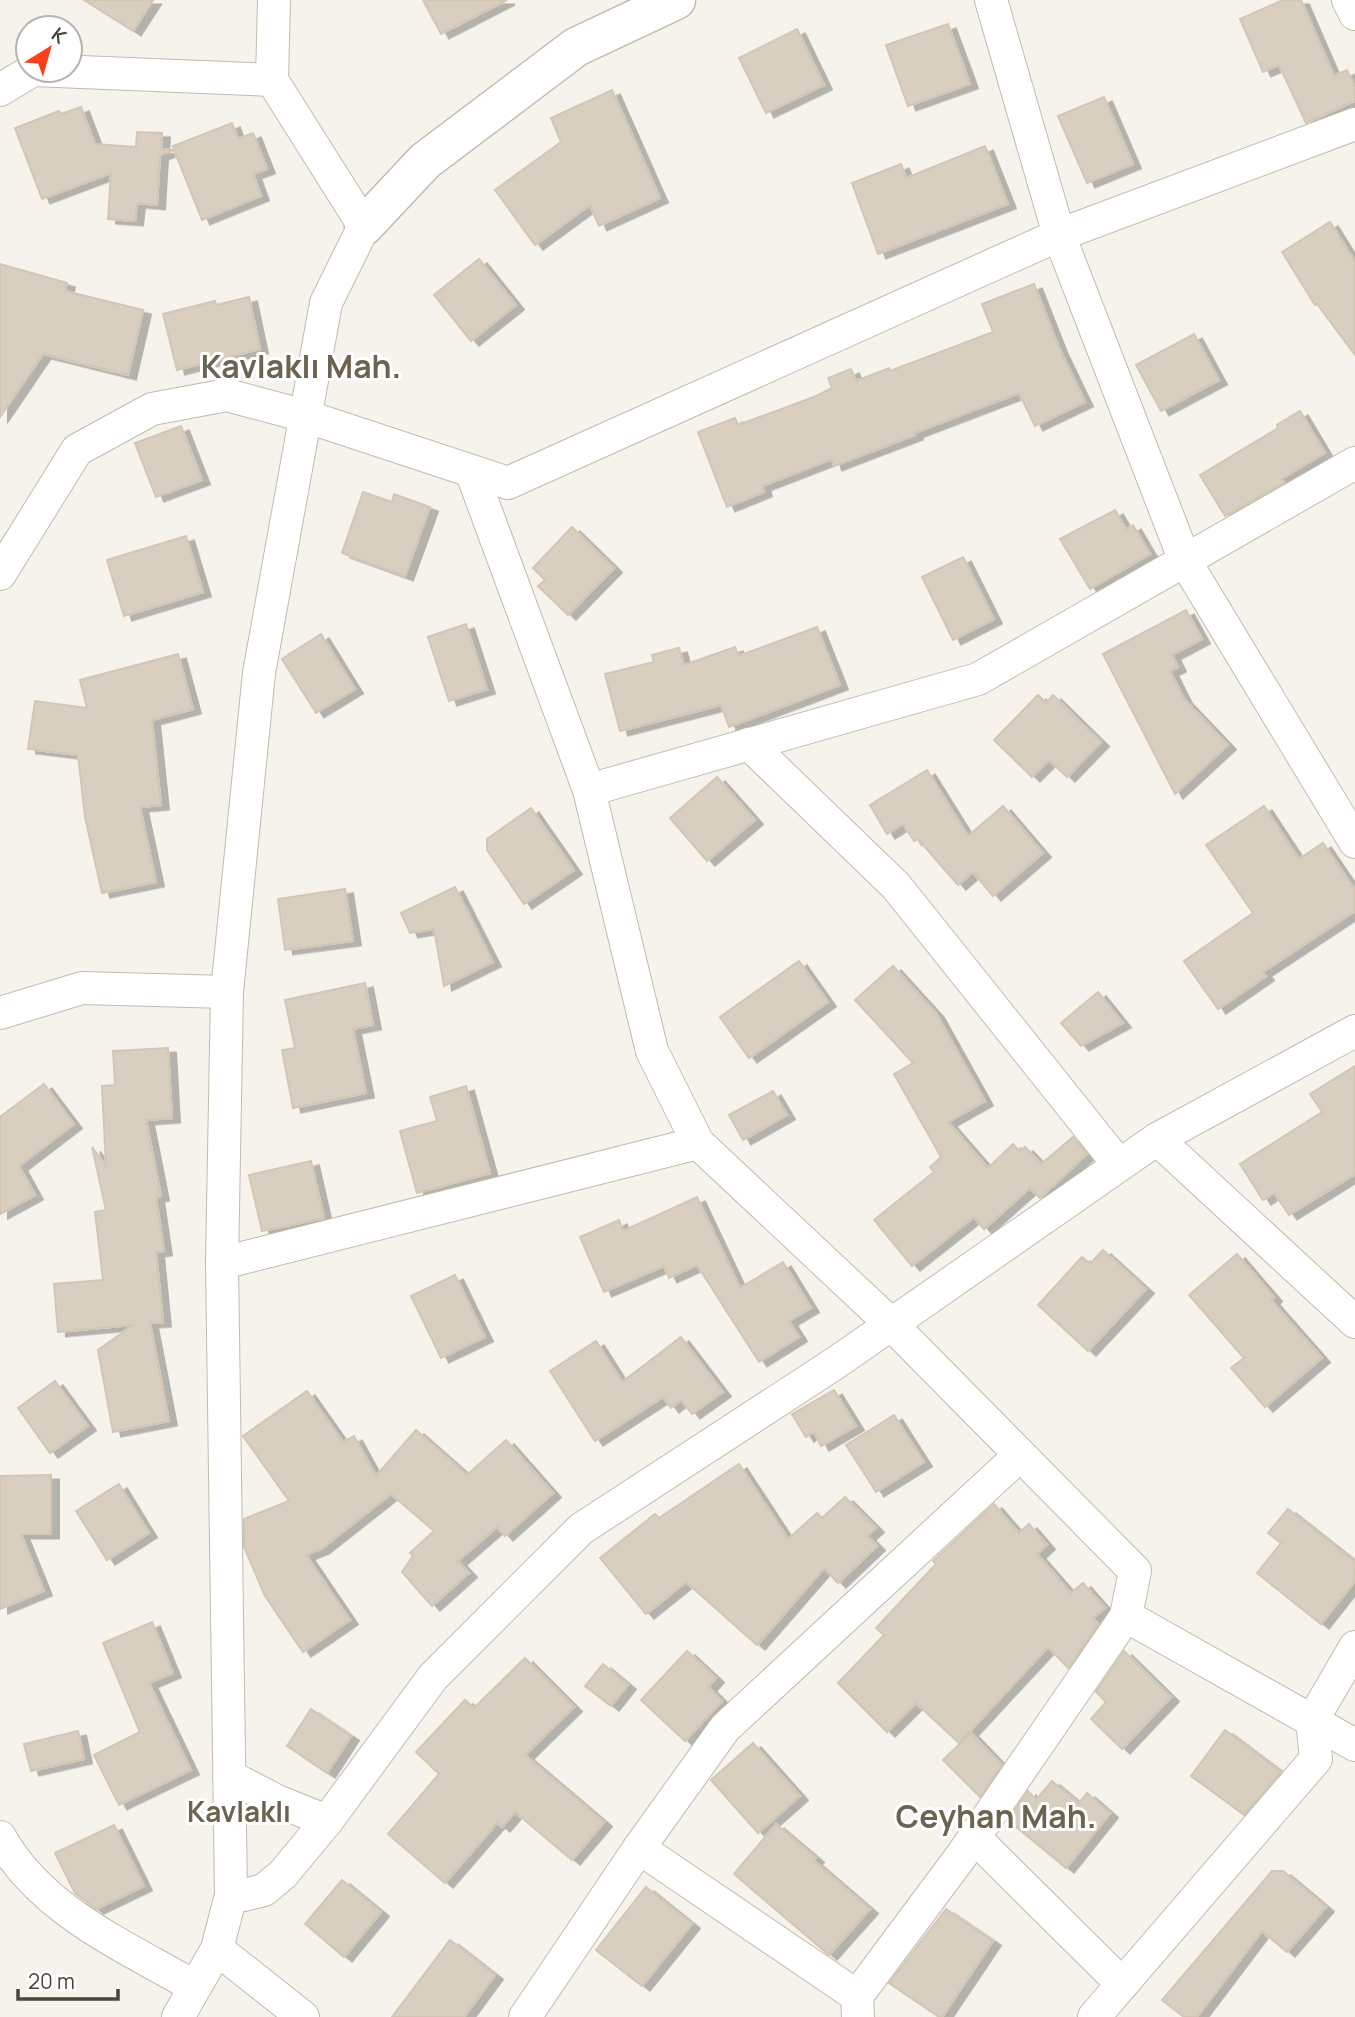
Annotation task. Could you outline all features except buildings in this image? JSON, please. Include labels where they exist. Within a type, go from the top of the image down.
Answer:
[{"type":"street","points":[[274,0],[272,80],[364,226]]},
{"type":"street","points":[[177,2017],[217,1949],[231,1895],[222,1264],[227,992],[259,673],[326,303],[364,226],[425,160],[576,47],[676,0]]},
{"type":"street","points":[[991,0],[1059,235],[1185,561],[1355,842]]},
{"type":"street","points":[[1348,0],[1355,13]]},
{"type":"street","points":[[2,87],[33,70],[272,80]]},
{"type":"street","points":[[0,575],[77,450],[152,409],[227,395],[305,416],[508,483],[1059,235],[1355,124]]},
{"type":"street","points":[[589,790],[978,679],[1355,463]]},
{"type":"street","points":[[471,471],[589,790],[652,1051],[698,1143],[891,1324],[1135,1571],[1126,1616],[857,2006],[639,1848]]},
{"type":"street","points":[[749,744],[896,886],[1119,1165]]},
{"type":"street","points":[[0,1013],[82,988],[227,992]]},
{"type":"street","points":[[231,1895],[264,1890],[284,1874],[327,1821],[433,1677],[581,1529],[825,1370],[1157,1139],[1355,1031]]},
{"type":"street","points":[[1157,1139],[1355,1322]]},
{"type":"street","points":[[222,1264],[698,1143]]},
{"type":"street","points":[[525,2017],[639,1848],[725,1728],[1020,1455]]},
{"type":"street","points":[[1126,1616],[1355,1745]]},
{"type":"street","points":[[1094,2017],[1316,1759],[1312,1721],[1355,1647]]},
{"type":"street","points":[[229,1776],[277,1801],[327,1821]]},
{"type":"street","points":[[0,1836],[9,1854],[43,1892],[69,1912],[195,1987]]},
{"type":"street","points":[[975,1838],[1122,1984]]},
{"type":"street","points":[[217,1949],[303,2017]]},
{"type":"district","name":"Kavlaklı Mah.","points":[[301,367]]},
{"type":"district","name":"Kavlaklı","points":[[239,1812]]},
{"type":"district","name":"Ceyhan Mah.","points":[[996,1817]]}]
